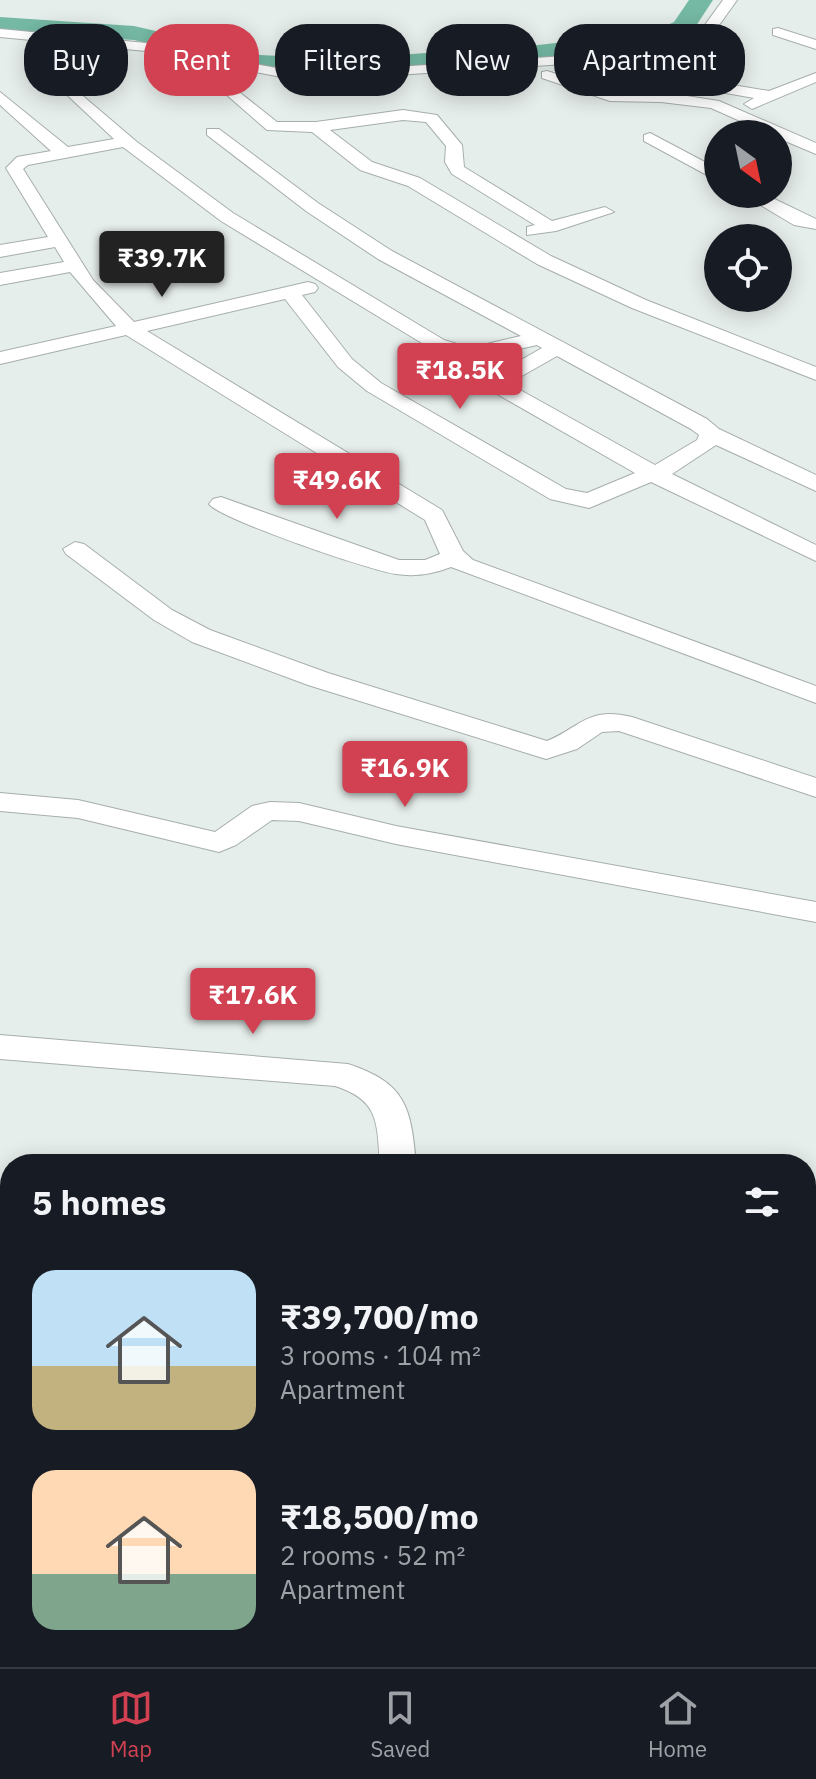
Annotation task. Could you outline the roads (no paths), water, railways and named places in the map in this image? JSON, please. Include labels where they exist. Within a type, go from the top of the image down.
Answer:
[{"type":"street","points":[[0,33],[146,47],[282,73],[396,71],[565,60],[663,48],[707,32],[730,0]]},
{"type":"street","points":[[778,32],[816,45]]},
{"type":"street","points":[[547,75],[610,96],[703,101],[816,149]]},
{"type":"street","points":[[734,112],[816,77]]},
{"type":"street","points":[[796,85],[816,93]]},
{"type":"street","points":[[745,92],[770,96]]},
{"type":"street","points":[[77,96],[127,141],[227,217],[273,242],[307,268],[456,352],[486,353],[546,344]]},
{"type":"street","points":[[237,96],[273,127],[316,127],[403,115],[431,118],[454,145],[453,162],[458,170],[550,227]]},
{"type":"street","points":[[0,97],[64,153]]},
{"type":"street","points":[[316,127],[366,166],[414,182],[544,260],[639,304],[816,374]]},
{"type":"street","points":[[213,132],[312,207],[385,255],[699,424],[711,434],[816,484]]},
{"type":"street","points":[[650,138],[704,168]]},
{"type":"street","points":[[127,141],[23,161],[14,168],[94,293],[130,329],[434,515],[442,525],[452,558]]},
{"type":"street","points":[[774,208],[809,229]]},
{"type":"street","points":[[507,238],[605,212]]},
{"type":"street","points":[[0,251],[60,241]]},
{"type":"street","points":[[0,279],[74,266]]},
{"type":"street","points":[[0,358],[333,282]]},
{"type":"street","points":[[289,292],[345,363],[374,387],[558,494],[589,501],[657,476],[706,444],[711,434]]},
{"type":"street","points":[[546,344],[505,377],[501,383],[504,390],[657,476],[816,554]]},
{"type":"street","points":[[221,504],[249,517],[397,567],[428,567],[452,558],[494,577],[816,695]]},
{"type":"street","points":[[75,549],[163,615],[201,636],[318,679],[546,750],[563,747],[587,725],[602,721],[622,723],[816,788]]},
{"type":"street","points":[[0,802],[78,809],[219,842],[231,837],[255,816],[270,811],[290,811],[384,833],[816,912]]},
{"type":"street","points":[[0,1047],[336,1073],[363,1080],[384,1094],[393,1109],[397,1154]]},
{"type":"waterway","points":[[0,24],[134,33],[260,63],[342,67],[538,53],[657,39],[683,27],[701,0]]}]
